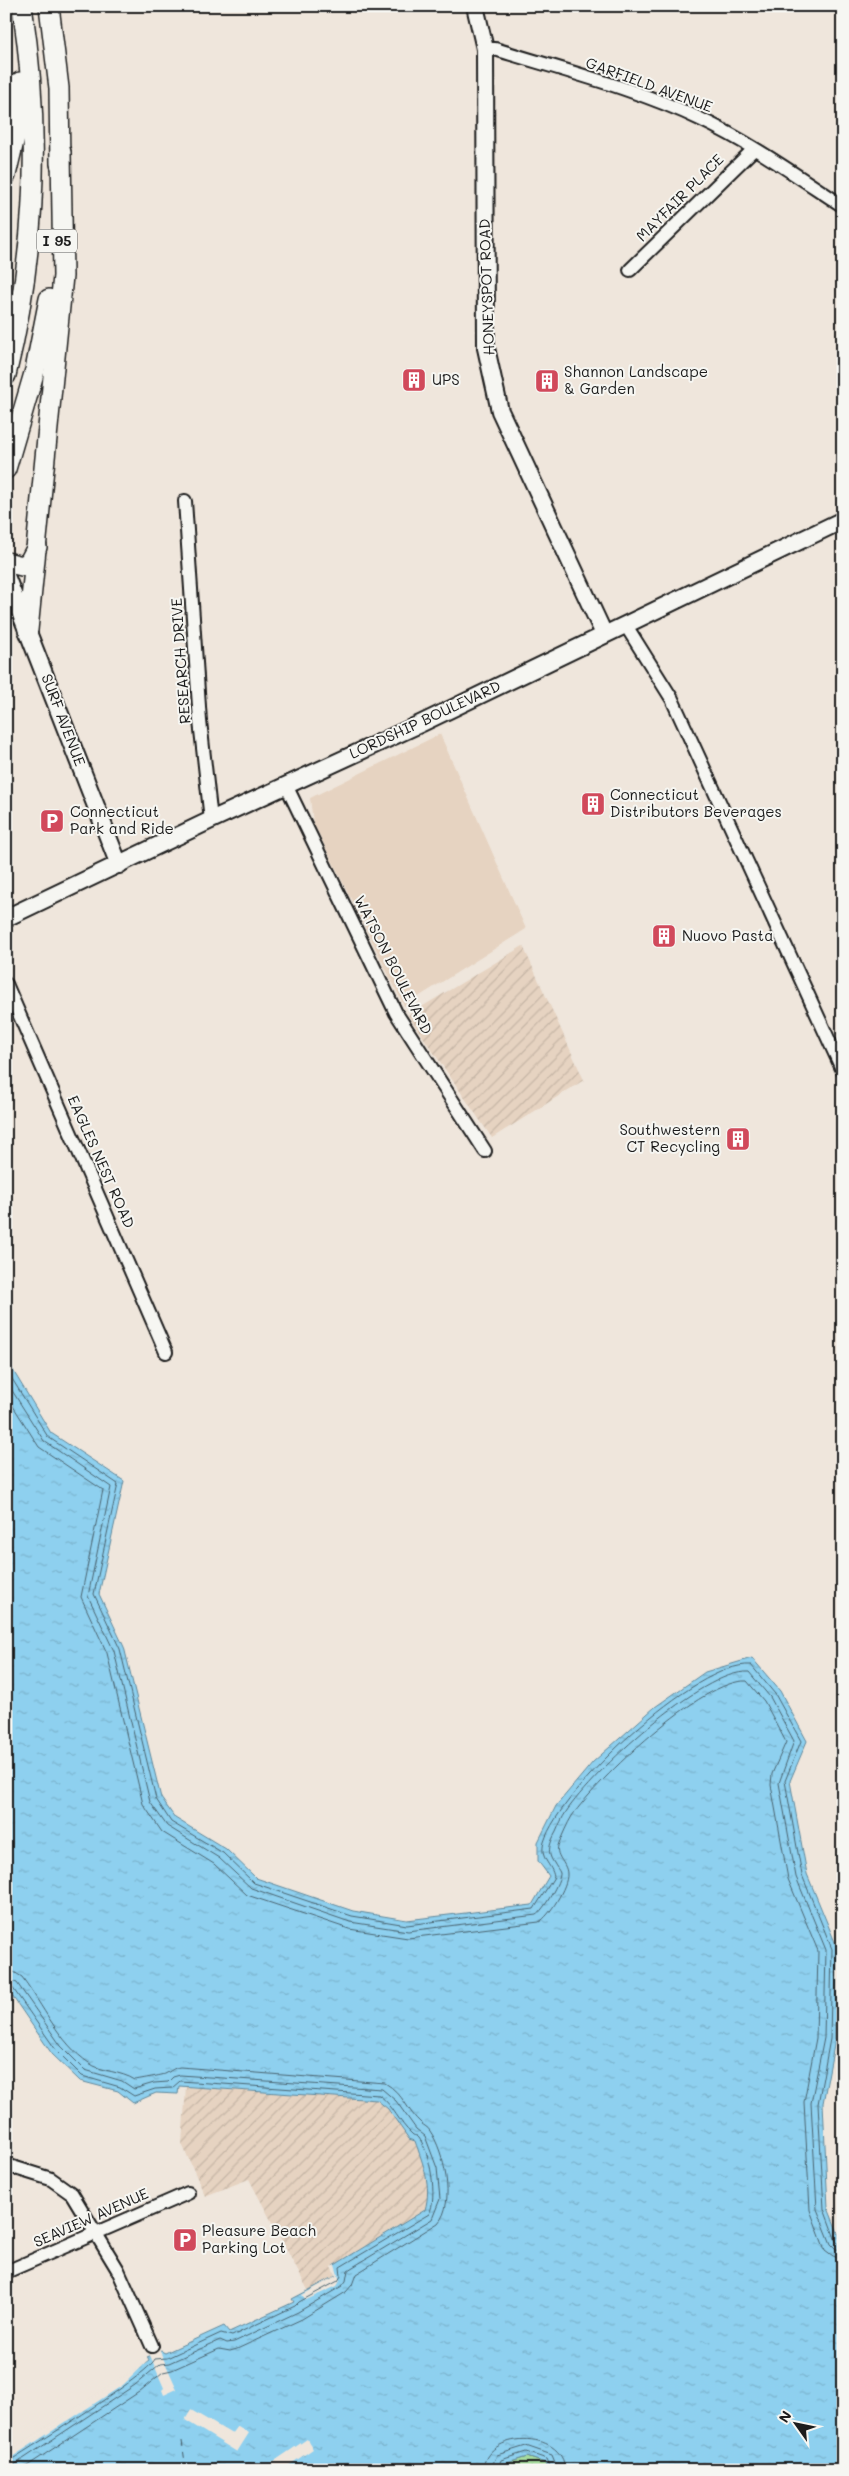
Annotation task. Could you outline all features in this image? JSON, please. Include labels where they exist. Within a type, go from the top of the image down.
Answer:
[{"type":"highway","points":[[6,175],[18,124],[20,93],[16,6]]},
{"type":"highway","name":"I 95","points":[[6,375],[23,291],[33,191],[32,91],[22,6]]},
{"type":"highway","name":"I 95","points":[[6,470],[28,400],[48,307],[57,239],[61,152],[58,88],[49,6]]},
{"type":"highway","points":[[28,630],[63,276],[61,152]]},
{"type":"highway","points":[[6,562],[22,566],[29,562],[37,547]]},
{"type":"main road","name":"HONEYSPOT ROAD","points":[[475,6],[485,49],[486,338],[493,380],[500,411],[604,634]]},
{"type":"main road","name":"LORDSHIP BOULEVARD","points":[[6,918],[211,820],[422,723],[843,520]]},
{"type":"main road","name":"SURF AVENUE","points":[[6,576],[119,865]]},
{"type":"street","name":"GARFIELD AVENUE","points":[[485,49],[495,48],[640,96],[700,119],[754,149],[843,206]]},
{"type":"street","name":"MAYFAIR PLACE","points":[[630,270],[754,149]]},
{"type":"street","name":"RESEARCH DRIVE","points":[[185,501],[200,721],[211,820]]},
{"type":"street","points":[[625,624],[672,699],[843,1071]]},
{"type":"street","name":"WATSON BOULEVARD","points":[[286,785],[396,1013],[485,1151]]},
{"type":"street","name":"EAGLES NEST ROAD","points":[[6,984],[166,1352]]},
{"type":"street","points":[[6,2165],[51,2179],[72,2194],[118,2270],[152,2346]]},
{"type":"street","name":"SEAVIEW AVENUE","points":[[6,2272],[188,2192]]},
{"type":"shaded area","points":[[440,734],[526,929],[404,1006],[313,822],[310,798]]},
{"type":"shaded area","points":[[523,946],[584,1080],[492,1138],[408,1015]]},
{"type":"shaded area","points":[[186,2087],[377,2100],[388,2109],[409,2139],[415,2141],[426,2170],[429,2197],[426,2210],[331,2267],[336,2276],[309,2292],[249,2179],[205,2196],[182,2144]]},
{"type":"green space","points":[[527,2457],[545,2463],[547,2470],[501,2470],[504,2464]]},
{"type":"water","points":[[6,1359],[51,1433],[124,1481],[99,1594],[124,1647],[161,1798],[175,1818],[226,1849],[256,1878],[353,1911],[407,1920],[532,1905],[549,1876],[538,1861],[538,1842],[556,1806],[593,1762],[655,1707],[705,1672],[752,1658],[780,1691],[807,1741],[790,1781],[807,1874],[837,1947],[835,2040],[823,2103],[828,2208],[843,2245],[843,2470],[547,2470],[545,2463],[527,2457],[504,2464],[501,2470],[6,2470],[6,2457],[149,2361],[147,2357],[161,2351],[165,2353],[224,2326],[229,2332],[294,2302],[292,2299],[336,2276],[333,2266],[425,2210],[428,2192],[426,2175],[415,2141],[409,2139],[388,2109],[377,2100],[179,2086],[178,2094],[156,2093],[133,2103],[118,2091],[80,2081],[52,2054],[6,1987]]},
{"type":"pier","points":[[335,2265],[340,2281],[337,2286],[306,2300],[302,2295],[336,2276],[331,2267]]},
{"type":"pier","points":[[159,2349],[177,2389],[164,2395],[162,2390],[164,2388],[149,2353]]},
{"type":"pier","points":[[149,2360],[123,2385],[6,2461],[6,2455]]},
{"type":"pier","points":[[191,2410],[232,2434],[238,2426],[249,2433],[237,2452],[185,2420]]},
{"type":"pier","points":[[307,2439],[313,2449],[282,2470],[261,2470]]},
{"type":"ferry route","points":[[182,2441],[186,2470]]},
{"type":"place","name":"UPS","points":[[414,380]]},
{"type":"place","name":"Shannon Landscape & Garden","points":[[547,381]]},
{"type":"place","name":"Connecticut Distributors Beverages","points":[[593,804]]},
{"type":"place","name":"Connecticut Park and Ride","points":[[52,821]]},
{"type":"place","name":"Nuovo Pasta","points":[[664,936]]},
{"type":"place","name":"Southwestern CT Recycling","points":[[738,1139]]},
{"type":"place","name":"Pleasure Beach Parking Lot","points":[[185,2240]]}]
